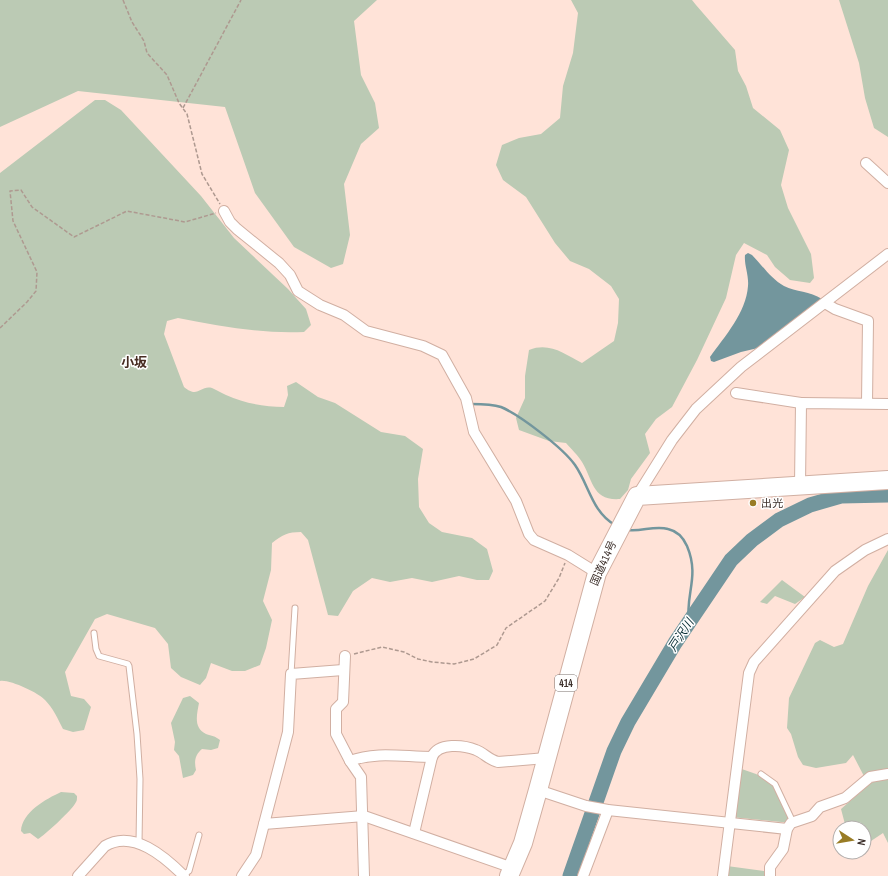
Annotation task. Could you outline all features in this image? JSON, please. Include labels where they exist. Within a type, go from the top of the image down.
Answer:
[{"type":"highway","points":[[637,496],[888,480]]},
{"type":"highway","name":"国道414号","points":[[511,872],[538,790],[597,573],[637,496]]},
{"type":"street","points":[[866,163],[888,183]]},
{"type":"street","points":[[224,211],[230,222],[237,229],[279,263],[290,275],[298,292],[320,305],[344,315],[366,331],[423,346],[442,354],[466,398],[474,432],[516,500],[529,534],[534,540],[568,555],[597,573]]},
{"type":"street","points":[[637,496],[672,440],[696,409],[741,367],[888,254]]},
{"type":"street","points":[[825,303],[835,309],[868,321],[867,403]]},
{"type":"street","points":[[736,393],[801,403],[888,404]]},
{"type":"street","points":[[800,485],[801,403]]},
{"type":"street","points":[[723,876],[749,673],[754,662],[835,571],[865,550],[888,539]]},
{"type":"street","points":[[345,656],[343,702],[336,709],[335,730],[339,743],[361,777],[364,816],[364,876]]},
{"type":"street","points":[[242,876],[256,855],[288,732],[291,674],[344,670]]},
{"type":"street","points":[[414,833],[433,753],[442,748],[455,746],[476,750],[493,761],[498,762],[546,758]]},
{"type":"street","points":[[350,761],[362,756],[374,754],[432,757]]},
{"type":"street","points":[[538,790],[586,806],[608,810],[729,823],[790,826],[812,816],[820,807],[845,798],[870,777],[888,774]]},
{"type":"street","points":[[583,876],[608,810]]},
{"type":"street","points":[[264,824],[364,816],[414,833],[511,872]]},
{"type":"street","points":[[770,876],[770,867],[783,849],[790,826]]},
{"type":"street","points":[[78,876],[109,843],[125,841],[139,843],[161,856],[183,875]]},
{"type":"lane","points":[[291,674],[295,608]]},
{"type":"lane","points":[[94,633],[96,649],[99,656],[128,664],[129,666],[137,734],[140,779],[139,843]]},
{"type":"lane","points":[[761,774],[774,783],[790,826]]},
{"type":"lane","points":[[183,875],[189,871],[199,835]]},
{"type":"path","points":[[0,328],[27,302],[36,291],[37,272],[14,221],[10,191],[21,190],[32,207],[74,237],[127,211],[185,222],[224,211],[202,174],[187,114],[179,103],[167,75],[147,53],[144,41],[132,22],[123,0]]},
{"type":"path","points":[[183,108],[241,0]]},
{"type":"path","points":[[345,656],[382,647],[404,652],[418,659],[432,662],[454,664],[474,659],[497,645],[506,628],[545,601],[559,578],[568,555]]},
{"type":"green space","points":[[0,0],[377,0],[354,21],[361,75],[375,103],[379,128],[361,144],[344,184],[350,235],[343,264],[331,268],[294,247],[255,193],[225,107],[78,91],[0,127]]},
{"type":"green space","points":[[571,0],[692,0],[735,50],[738,71],[746,86],[753,108],[780,130],[789,150],[781,185],[788,208],[811,254],[814,278],[810,283],[790,280],[775,267],[767,255],[744,243],[736,255],[726,298],[697,360],[672,407],[656,419],[645,434],[650,453],[631,479],[628,490],[620,499],[604,497],[599,493],[591,482],[580,459],[566,443],[549,441],[519,430],[516,418],[525,398],[525,376],[529,350],[544,347],[550,348],[582,363],[614,341],[618,323],[619,299],[611,286],[589,269],[570,261],[555,243],[526,197],[503,180],[496,165],[502,145],[519,138],[541,134],[560,118],[563,86],[573,53],[578,13]]},
{"type":"green space","points":[[839,0],[888,0],[888,137],[874,128],[865,98],[859,63]]},
{"type":"green space","points":[[95,100],[105,100],[121,110],[201,196],[234,238],[288,289],[306,309],[311,325],[304,332],[272,332],[241,329],[178,318],[167,321],[164,334],[184,387],[193,392],[205,388],[212,388],[233,398],[247,402],[284,407],[288,395],[287,386],[296,382],[318,397],[335,403],[381,432],[405,436],[423,449],[418,479],[419,507],[429,523],[442,532],[472,538],[487,549],[493,571],[489,580],[477,580],[459,576],[432,582],[412,578],[390,582],[372,578],[353,591],[338,616],[328,615],[308,540],[301,532],[285,534],[272,543],[271,570],[263,601],[272,620],[266,648],[260,665],[245,671],[232,671],[211,663],[206,678],[200,685],[181,677],[171,668],[168,644],[155,628],[107,614],[95,619],[65,672],[71,696],[84,699],[91,707],[84,730],[73,732],[63,729],[53,710],[42,697],[17,684],[0,681],[0,173]]},
{"type":"green space","points":[[888,550],[888,843],[883,833],[872,840],[872,820],[844,820],[841,809],[871,783],[884,777],[866,780],[853,755],[846,763],[816,768],[803,765],[798,757],[791,734],[787,728],[789,698],[815,643],[820,640],[834,647],[843,644],[868,586]]},
{"type":"green space","points":[[782,580],[805,597],[795,604],[775,596],[767,604],[760,602]]},
{"type":"green space","points":[[190,696],[199,703],[197,720],[199,728],[206,734],[220,740],[218,748],[211,750],[202,749],[200,751],[196,758],[196,770],[193,775],[183,778],[179,756],[174,750],[175,742],[171,723],[183,698]]},
{"type":"green space","points":[[736,767],[756,774],[774,783],[791,823],[731,817]]},
{"type":"green space","points":[[61,792],[74,793],[77,796],[76,802],[70,810],[52,828],[38,839],[30,833],[24,834],[21,831],[22,824],[30,812],[42,802]]},
{"type":"green space","points":[[727,866],[764,871],[769,876],[725,876]]},
{"type":"water","points":[[748,253],[752,255],[779,283],[793,289],[813,294],[822,299],[758,348],[741,352],[714,362],[711,361],[710,357],[734,324],[743,306],[748,286],[745,255]]},
{"type":"waterway","points":[[471,404],[501,407],[519,417],[551,441],[575,465],[596,506],[607,520],[615,525]]},
{"type":"waterway","name":"戸沢川","points":[[570,876],[614,751],[628,722],[675,643],[731,560],[752,540],[779,520],[810,505],[841,496],[888,495]]},
{"type":"waterway","points":[[628,530],[663,528],[674,531],[684,540],[691,557],[692,567],[688,612],[689,622]]},
{"type":"place","name":"出光","points":[[753,503]]},
{"type":"district","name":"小坂","points":[[134,362]]}]
